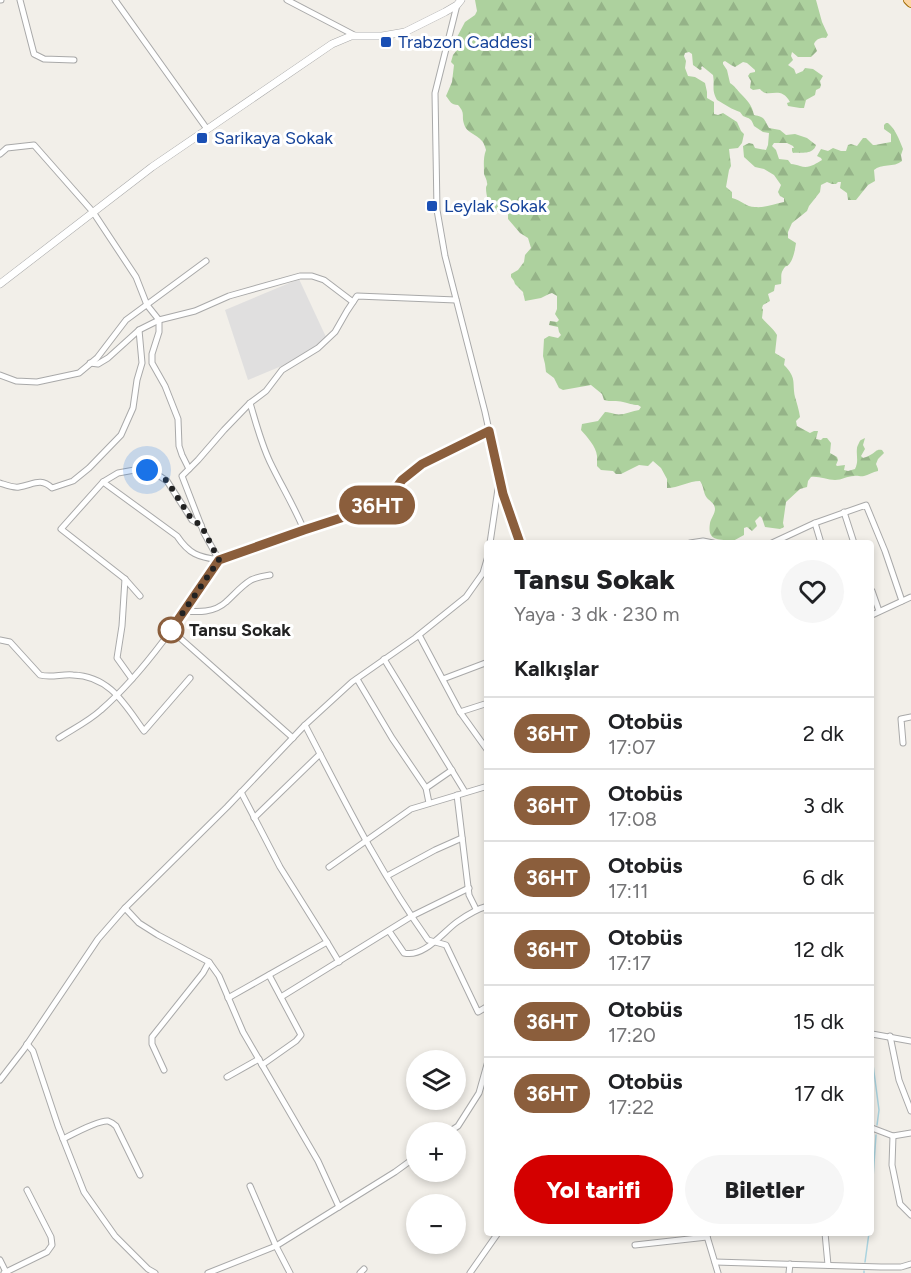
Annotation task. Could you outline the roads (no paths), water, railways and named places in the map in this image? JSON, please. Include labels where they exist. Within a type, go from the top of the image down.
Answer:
[{"type":"main road","points":[[908,0],[911,3]]},
{"type":"street","points":[[20,0],[34,54],[44,59],[74,60]]},
{"type":"street","points":[[115,0],[207,129]]},
{"type":"street","points":[[287,0],[358,36]]},
{"type":"street","points":[[0,284],[152,166],[332,44],[351,36],[382,36],[405,32],[459,2]]},
{"type":"street","points":[[459,2],[435,93],[438,210],[445,256],[503,494],[519,540]]},
{"type":"street","points":[[0,154],[7,148],[34,145],[93,212],[136,277],[147,305],[159,320],[159,332],[151,358],[178,419],[179,446],[189,469]]},
{"type":"street","points":[[0,375],[16,381],[37,382],[78,372],[97,358],[126,320],[206,261]]},
{"type":"street","points":[[90,363],[98,364],[108,358],[139,330],[159,320],[195,311],[229,296],[300,276],[312,276],[324,280],[353,302]]},
{"type":"street","points":[[219,560],[201,525],[182,476],[250,403],[266,391],[282,370],[318,348],[335,332],[357,296],[456,300]]},
{"type":"street","points":[[0,483],[17,488],[44,482],[52,488],[73,481],[121,435],[133,408],[142,363],[139,330]]},
{"type":"street","points":[[250,403],[270,463],[304,530]]},
{"type":"street","points":[[103,482],[177,536],[191,553],[202,558],[219,560],[375,507],[391,495],[402,480],[422,464],[489,431]]},
{"type":"street","points":[[141,596],[125,579],[61,529],[103,482],[118,473],[140,469],[152,471],[167,481],[192,520],[201,525]]},
{"type":"street","points":[[490,540],[500,476]]},
{"type":"street","points":[[778,540],[815,523],[867,505],[902,601]]},
{"type":"street","points":[[844,512],[853,540]]},
{"type":"street","points":[[815,523],[820,540]]},
{"type":"street","points":[[786,536],[787,540]]},
{"type":"street","points":[[59,738],[100,711],[132,679],[171,630],[219,560]]},
{"type":"street","points":[[0,1080],[98,939],[125,908],[305,725],[357,679],[466,597],[484,570]]},
{"type":"street","points":[[184,611],[212,610],[224,604],[237,590],[253,579],[270,575]]},
{"type":"street","points":[[125,579],[117,658],[132,679]]},
{"type":"street","points":[[874,597],[879,611]]},
{"type":"street","points":[[874,614],[911,597]]},
{"type":"street","points":[[171,630],[293,738]]},
{"type":"street","points":[[418,635],[460,712],[484,746]]},
{"type":"street","points":[[0,640],[10,642],[40,675],[74,675],[109,687],[117,694],[144,731],[190,678]]},
{"type":"street","points":[[384,659],[465,792]]},
{"type":"street","points":[[443,679],[484,664]]},
{"type":"street","points":[[357,679],[392,738],[426,788],[429,803]]},
{"type":"street","points":[[460,712],[484,704]]},
{"type":"street","points":[[903,743],[901,719],[911,717]]},
{"type":"street","points":[[305,725],[366,841],[412,916],[428,940],[447,945],[478,1012],[484,1008]]},
{"type":"street","points":[[254,818],[320,754]]},
{"type":"street","points":[[426,788],[452,770]]},
{"type":"street","points":[[329,867],[411,809],[484,787]]},
{"type":"street","points":[[241,792],[280,867],[339,962]]},
{"type":"street","points":[[457,795],[469,895],[476,909]]},
{"type":"street","points":[[387,876],[462,838]]},
{"type":"street","points":[[281,997],[412,916],[468,888]]},
{"type":"street","points":[[389,931],[404,953],[413,954],[436,942],[455,923],[476,909],[484,907]]},
{"type":"street","points":[[125,908],[139,923],[209,962],[219,976],[243,1032],[318,1161],[339,1207]]},
{"type":"street","points":[[228,998],[327,942]]},
{"type":"street","points":[[164,1070],[152,1044],[152,1037],[203,973],[209,962]]},
{"type":"street","points":[[227,1077],[260,1062],[296,1041],[301,1035],[269,975]]},
{"type":"street","points":[[874,1034],[911,1041]]},
{"type":"street","points":[[890,1036],[899,1080],[911,1112]]},
{"type":"street","points":[[27,1044],[33,1051],[84,1192],[115,1236],[148,1269],[155,1273]]},
{"type":"street","points":[[461,1122],[479,1093],[484,1075]]},
{"type":"street","points":[[63,1139],[107,1121],[116,1126],[140,1175]]},
{"type":"street","points":[[874,1129],[893,1136],[911,1133]]},
{"type":"street","points":[[893,1136],[892,1165],[900,1204],[908,1208],[911,1215]]},
{"type":"street","points":[[208,1273],[276,1246],[406,1164]]},
{"type":"street","points":[[250,1186],[290,1273]]},
{"type":"street","points":[[0,1260],[5,1273],[47,1252],[52,1245],[51,1237],[27,1190]]},
{"type":"street","points":[[470,1273],[496,1236]]},
{"type":"street","points":[[635,1245],[699,1236]]},
{"type":"street","points":[[706,1236],[718,1273]]},
{"type":"street","points":[[825,1236],[828,1265]]},
{"type":"street","points":[[714,1262],[901,1267],[911,1264]]},
{"type":"street","points":[[789,1273],[790,1264]]},
{"type":"street","points":[[847,1273],[848,1266]]},
{"type":"waterway","points":[[874,1072],[879,1110],[877,1125]]},
{"type":"waterway","points":[[874,1164],[876,1135]]},
{"type":"waterway","points":[[865,1262],[869,1236]]},
{"type":"place","name":"Trabzon Caddesi","points":[[386,42]]},
{"type":"place","name":"Sarikaya Sokak","points":[[202,138]]},
{"type":"place","name":"Leylak Sokak","points":[[432,206]]},
{"type":"place","name":"Tansu Sokak","points":[[171,630]]}]
